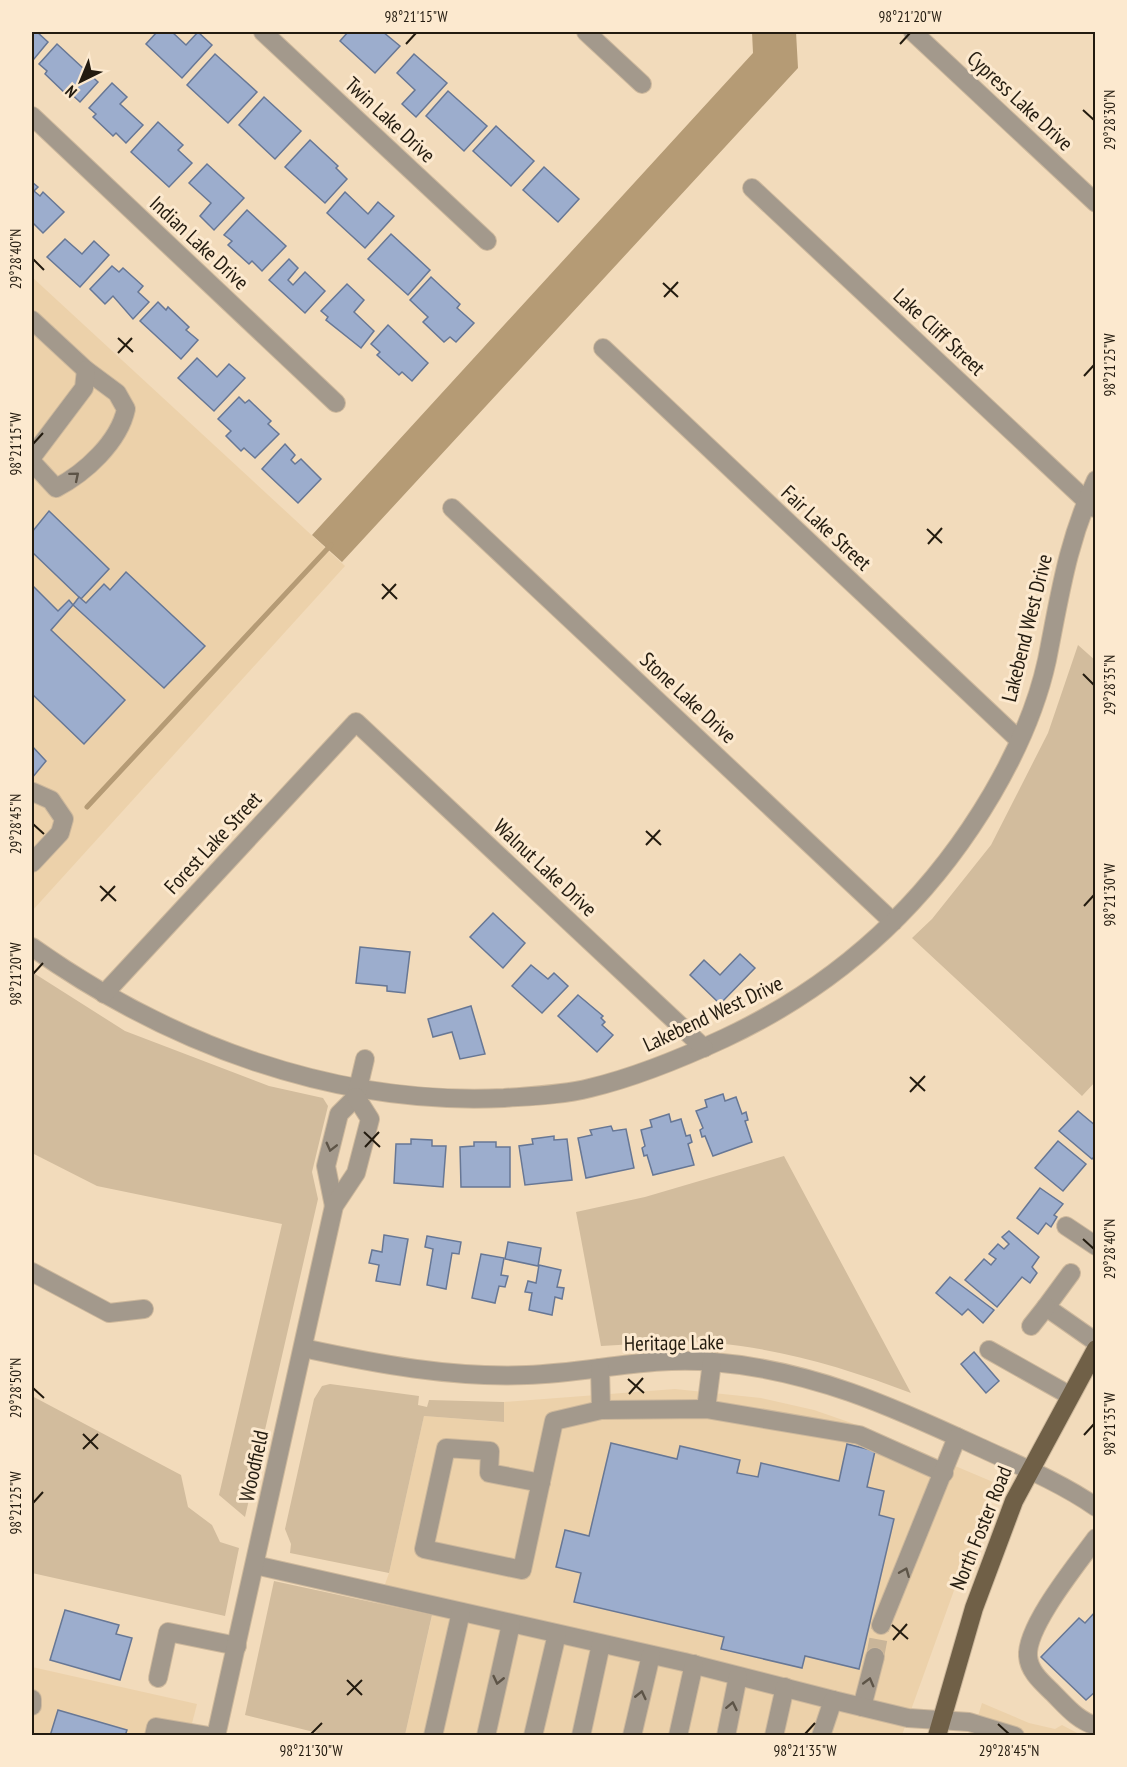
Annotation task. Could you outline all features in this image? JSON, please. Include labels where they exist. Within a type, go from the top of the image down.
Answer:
[{"type":"main road","name":"North Foster Road","points":[[938,1728],[974,1608],[1028,1470],[1095,1349]]},
{"type":"street","name":"Twin Lake Drive","points":[[263,32],[487,241]]},
{"type":"street","points":[[586,32],[642,84]]},
{"type":"street","name":"Cypress Lake Drive","points":[[913,32],[1095,203]]},
{"type":"street","name":"Indian Lake Drive","points":[[32,116],[336,403]]},
{"type":"street","name":"Lake Cliff Street","points":[[752,188],[1091,505]]},
{"type":"street","points":[[32,320],[86,370],[117,393],[126,410],[123,423],[96,458],[68,482],[56,488],[32,462]]},
{"type":"street","name":"Fair Lake Street","points":[[603,348],[1019,740]]},
{"type":"street","points":[[32,457],[84,388],[86,370]]},
{"type":"street","name":"Lakebend West Drive","points":[[32,947],[104,994],[152,1021],[226,1053],[357,1092],[466,1100],[526,1097],[588,1088],[647,1070],[704,1048],[792,1005],[871,944],[919,896],[958,847],[992,794],[1019,740],[1046,664],[1063,569],[1091,505],[1095,480]]},
{"type":"street","name":"Stone Lake Drive","points":[[452,508],[893,922]]},
{"type":"street","name":"Forest Lake Street","points":[[104,994],[356,722]]},
{"type":"street","name":"Walnut Lake Drive","points":[[356,722],[704,1048]]},
{"type":"street","points":[[32,793],[51,800],[64,819],[60,833],[32,863]]},
{"type":"street","points":[[357,1092],[365,1059]]},
{"type":"street","name":"Woodfield","points":[[216,1736],[334,1206],[356,1173],[370,1119],[357,1092],[339,1114],[326,1167],[334,1206]]},
{"type":"street","points":[[1066,1226],[1095,1246]]},
{"type":"street","points":[[32,1272],[109,1313],[144,1309]]},
{"type":"street","points":[[1031,1326],[1071,1273]]},
{"type":"street","points":[[1046,1307],[1095,1342]]},
{"type":"street","name":"Heritage Lake","points":[[303,1348],[378,1364],[453,1373],[528,1375],[665,1361],[712,1362],[770,1370],[821,1381],[871,1398],[1028,1470],[1095,1507]]},
{"type":"street","points":[[989,1350],[1069,1395]]},
{"type":"street","points":[[706,1409],[712,1362]]},
{"type":"street","points":[[600,1368],[601,1410]]},
{"type":"street","points":[[541,1483],[489,1473],[490,1451],[446,1448],[424,1549],[522,1570],[555,1421],[601,1410],[706,1409],[859,1435],[944,1473]]},
{"type":"street","points":[[881,1625],[957,1437]]},
{"type":"street","points":[[1082,1728],[1034,1674],[1028,1658],[1029,1646],[1040,1618],[1095,1538]]},
{"type":"street","points":[[255,1565],[694,1664],[908,1718],[938,1728],[969,1722],[1015,1736]]},
{"type":"street","points":[[433,1736],[461,1612]]},
{"type":"street","points":[[486,1736],[511,1624]]},
{"type":"street","points":[[158,1678],[168,1632],[237,1646]]},
{"type":"street","points":[[533,1736],[556,1634]]},
{"type":"street","points":[[581,1736],[602,1644]]},
{"type":"street","points":[[632,1736],[651,1654]]},
{"type":"street","points":[[862,1707],[875,1658]]},
{"type":"street","points":[[678,1736],[694,1664]]},
{"type":"street","points":[[726,1736],[738,1676]]},
{"type":"street","points":[[774,1736],[785,1687]]},
{"type":"street","points":[[32,1699],[32,1706]]},
{"type":"street","points":[[821,1736],[833,1700]]},
{"type":"street","points":[[154,1736],[156,1727],[209,1736]]},
{"type":"shaded area","points":[[752,32],[796,32],[798,68],[342,562],[312,535],[753,53]]},
{"type":"shaded area","points":[[32,277],[345,566],[32,911]]},
{"type":"shaded area","points":[[1078,645],[1096,661],[1096,1081],[1082,1096],[912,938],[932,919],[991,845],[1048,733]]},
{"type":"shaded area","points":[[32,972],[125,1031],[269,1086],[323,1098],[328,1106],[312,1172],[318,1199],[245,1517],[219,1495],[282,1224],[97,1186],[32,1153]]},
{"type":"shaded area","points":[[784,1156],[911,1393],[823,1363],[732,1345],[670,1341],[601,1346],[576,1212],[645,1197]]},
{"type":"shaded area","points":[[330,1384],[419,1396],[418,1405],[427,1407],[429,1400],[504,1402],[504,1422],[424,1416],[389,1573],[290,1553],[291,1544],[285,1529],[314,1399],[322,1386]]},
{"type":"shaded area","points":[[675,1389],[761,1398],[814,1410],[863,1427],[993,1482],[902,1735],[405,1735],[432,1616],[378,1604],[389,1573],[424,1416],[503,1422],[504,1402]]},
{"type":"shaded area","points":[[32,1396],[181,1475],[188,1507],[212,1525],[220,1542],[239,1548],[225,1616],[32,1573]]},
{"type":"shaded area","points":[[274,1581],[432,1615],[405,1735],[326,1735],[245,1715]]},
{"type":"shaded area","points":[[32,1667],[197,1704],[189,1735],[32,1736]]},
{"type":"shaded area","points":[[982,1703],[1029,1723],[1055,1729],[1062,1725],[1081,1735],[972,1736]]},
{"type":"building","points":[[32,32],[37,32],[48,42],[34,59],[32,57]]},
{"type":"building","points":[[157,32],[172,32],[186,45],[198,32],[212,45],[182,78],[146,44]]},
{"type":"building","points":[[348,32],[383,32],[400,46],[375,73],[340,41]]},
{"type":"building","points":[[57,44],[98,82],[80,102],[68,91],[66,94],[45,74],[47,71],[39,64]]},
{"type":"building","points":[[215,54],[257,92],[228,123],[187,85]]},
{"type":"building","points":[[414,54],[447,83],[416,117],[402,104],[415,90],[397,73]]},
{"type":"building","points":[[112,83],[127,97],[120,104],[143,125],[126,143],[116,133],[113,136],[93,117],[96,114],[89,108]]},
{"type":"building","points":[[448,91],[487,126],[464,151],[426,116]]},
{"type":"building","points":[[264,97],[301,131],[275,159],[239,125]]},
{"type":"building","points":[[158,122],[183,145],[178,150],[192,163],[169,187],[131,152]]},
{"type":"building","points":[[496,126],[534,161],[511,186],[473,151]]},
{"type":"building","points":[[310,140],[338,166],[336,168],[347,179],[325,203],[285,167]]},
{"type":"building","points":[[207,164],[244,198],[214,230],[200,216],[211,203],[189,183]]},
{"type":"building","points":[[544,167],[579,199],[558,222],[523,190]]},
{"type":"building","points":[[32,182],[38,187],[34,191],[40,196],[43,192],[64,212],[43,233],[32,222]]},
{"type":"building","points":[[345,192],[368,214],[378,202],[394,216],[365,248],[327,213]]},
{"type":"building","points":[[247,210],[286,246],[262,271],[252,261],[249,264],[228,245],[232,241],[224,235]]},
{"type":"building","points":[[391,234],[430,270],[408,295],[368,259]]},
{"type":"building","points":[[65,239],[82,254],[94,241],[109,255],[80,287],[47,257]]},
{"type":"building","points":[[289,259],[298,268],[288,280],[293,285],[305,272],[325,291],[305,313],[269,280]]},
{"type":"building","points":[[112,266],[119,272],[123,268],[143,286],[138,292],[149,302],[133,319],[113,296],[105,304],[90,289]]},
{"type":"building","points":[[431,277],[460,304],[457,308],[474,323],[456,342],[450,337],[444,342],[423,322],[428,317],[410,300]]},
{"type":"building","points":[[347,284],[364,300],[354,312],[374,331],[361,348],[326,320],[328,317],[321,311]]},
{"type":"building","points":[[158,302],[166,310],[168,307],[189,327],[186,330],[198,340],[181,359],[140,321]]},
{"type":"building","points":[[388,325],[428,363],[412,381],[402,372],[399,375],[377,355],[380,352],[371,344]]},
{"type":"building","points":[[197,358],[217,377],[229,364],[245,378],[214,411],[178,378]]},
{"type":"building","points":[[239,397],[245,403],[249,400],[271,421],[268,424],[279,434],[255,458],[244,448],[241,451],[226,436],[231,431],[218,419]]},
{"type":"building","points":[[285,444],[295,455],[291,460],[295,464],[301,459],[321,479],[298,503],[262,469]]},
{"type":"building","points":[[49,511],[109,569],[81,599],[32,552],[32,532]]},
{"type":"building","points":[[126,572],[205,646],[164,688],[73,605],[79,597],[86,603],[104,584],[110,590]]},
{"type":"building","points":[[32,585],[58,611],[69,600],[73,605],[51,630],[125,700],[84,744],[32,694]]},
{"type":"building","points":[[32,746],[46,761],[32,778]]},
{"type":"building","points":[[493,913],[525,943],[503,968],[470,937]]},
{"type":"building","points":[[360,947],[410,952],[405,993],[387,991],[387,986],[356,983]]},
{"type":"building","points":[[740,954],[755,968],[720,1004],[690,975],[704,960],[720,975]]},
{"type":"building","points":[[531,965],[548,979],[554,973],[568,986],[542,1013],[512,986]]},
{"type":"building","points":[[578,995],[603,1016],[601,1018],[605,1022],[602,1025],[613,1035],[597,1052],[558,1016]]},
{"type":"building","points":[[471,1006],[485,1054],[460,1059],[452,1032],[433,1037],[428,1019]]},
{"type":"building","points":[[723,1094],[725,1101],[736,1097],[742,1114],[746,1112],[748,1120],[745,1121],[752,1142],[713,1156],[705,1136],[702,1137],[700,1130],[703,1128],[696,1111],[707,1107],[705,1100]]},
{"type":"building","points":[[1078,1111],[1096,1126],[1096,1155],[1092,1159],[1059,1131]]},
{"type":"building","points":[[669,1114],[671,1122],[681,1119],[686,1136],[690,1135],[692,1142],[688,1144],[694,1165],[653,1175],[647,1155],[644,1156],[642,1148],[645,1146],[641,1130],[652,1127],[650,1120]]},
{"type":"building","points":[[611,1126],[613,1131],[626,1129],[634,1168],[586,1178],[578,1138],[592,1135],[590,1130]]},
{"type":"building","points":[[554,1136],[554,1140],[567,1139],[572,1180],[525,1185],[519,1146],[533,1144],[532,1139]]},
{"type":"building","points":[[411,1139],[432,1140],[432,1146],[446,1146],[443,1187],[394,1183],[396,1144],[411,1144]]},
{"type":"building","points":[[1058,1141],[1086,1164],[1063,1191],[1035,1168]]},
{"type":"building","points":[[474,1142],[496,1142],[496,1147],[510,1147],[510,1187],[461,1187],[460,1147],[474,1146]]},
{"type":"building","points":[[1040,1188],[1063,1204],[1054,1215],[1057,1217],[1051,1227],[1046,1223],[1038,1234],[1017,1218]]},
{"type":"building","points":[[1009,1231],[1039,1257],[1032,1267],[1037,1273],[1030,1283],[1022,1277],[997,1307],[965,1280],[984,1259],[991,1265],[996,1259],[989,1254],[998,1244],[1004,1249],[1009,1244],[1002,1237]]},
{"type":"building","points":[[384,1235],[408,1239],[400,1285],[376,1281],[379,1265],[369,1263],[372,1250],[382,1252]]},
{"type":"building","points":[[427,1236],[461,1242],[459,1254],[452,1253],[446,1289],[427,1285],[433,1249],[425,1247]]},
{"type":"building","points":[[508,1242],[541,1248],[538,1266],[505,1259]]},
{"type":"building","points":[[481,1254],[504,1258],[501,1275],[508,1276],[505,1287],[499,1286],[495,1303],[472,1298]]},
{"type":"building","points":[[539,1265],[561,1270],[557,1287],[564,1288],[562,1299],[555,1297],[552,1315],[529,1310],[532,1293],[525,1292],[528,1281],[536,1283]]},
{"type":"building","points":[[950,1277],[994,1310],[983,1323],[968,1309],[962,1315],[936,1293]]},
{"type":"building","points":[[974,1352],[999,1381],[986,1393],[961,1364]]},
{"type":"building","points":[[611,1443],[677,1459],[680,1446],[740,1460],[737,1473],[758,1477],[761,1463],[839,1481],[847,1444],[875,1451],[867,1487],[884,1491],[879,1515],[894,1519],[859,1669],[805,1656],[802,1668],[721,1649],[724,1637],[574,1602],[581,1573],[556,1567],[565,1530],[589,1536]]},
{"type":"building","points":[[65,1610],[119,1625],[116,1634],[132,1638],[120,1680],[50,1660]]},
{"type":"building","points":[[1096,1611],[1096,1691],[1086,1700],[1041,1657],[1079,1618],[1085,1623]]},
{"type":"building","points":[[58,1710],[127,1730],[125,1736],[50,1736]]},
{"type":"waterway","points":[[87,807],[331,545]]},
{"type":"tunnel","points":[[875,1657],[881,1625]]}]
